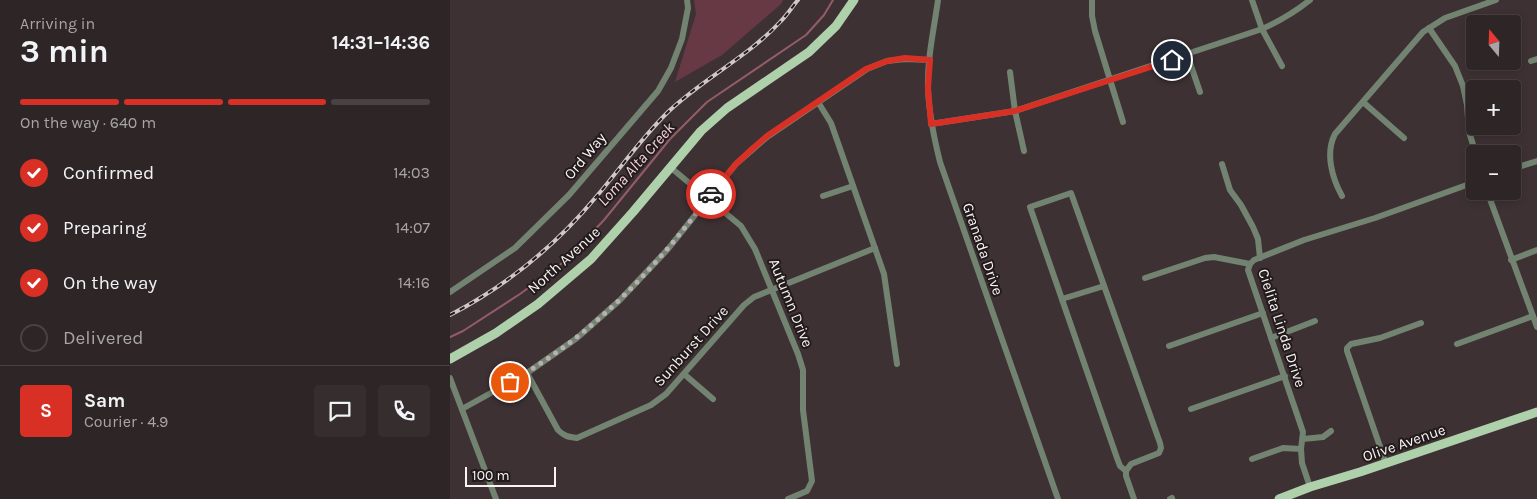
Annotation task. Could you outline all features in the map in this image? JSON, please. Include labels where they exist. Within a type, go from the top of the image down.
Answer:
[{"type":"main road","name":"North Avenue","points":[[450,358],[496,333],[538,304],[591,259],[701,131],[727,108],[809,52],[836,26],[854,0]]},
{"type":"main road","name":"Olive Avenue","points":[[1279,499],[1537,412]]},
{"type":"street","name":"Ord Way","points":[[450,292],[515,248],[569,196],[658,91],[671,68],[682,39],[688,8],[687,0]]},
{"type":"street","name":"Granada Drive","points":[[938,0],[928,88],[931,124],[940,162],[1058,499]]},
{"type":"street","points":[[1092,0],[1092,16],[1095,31],[1123,122]]},
{"type":"street","points":[[1252,0],[1262,29],[1282,66]]},
{"type":"street","points":[[931,124],[1015,111],[1110,80],[1262,29],[1296,11],[1310,0]]},
{"type":"street","points":[[1342,196],[1335,183],[1331,161],[1331,142],[1335,134],[1423,32],[1444,18],[1496,0]]},
{"type":"street","points":[[1429,28],[1455,66],[1463,86],[1474,145]]},
{"type":"street","points":[[1187,54],[1200,92]]},
{"type":"street","points":[[462,409],[526,373],[577,338],[620,300],[668,249],[736,164],[767,136],[866,69],[887,61],[905,58],[930,60]]},
{"type":"street","points":[[1010,72],[1015,111],[1024,151]]},
{"type":"street","points":[[818,102],[831,123],[884,274],[897,364]]},
{"type":"street","points":[[1363,102],[1404,138]]},
{"type":"street","points":[[1521,166],[1537,161]]},
{"type":"street","points":[[1222,164],[1230,190],[1241,205],[1258,239],[1260,258]]},
{"type":"street","name":"Autumn Drive","points":[[670,167],[741,226],[748,235],[798,354],[803,370],[803,410],[812,481],[807,491],[788,499]]},
{"type":"street","name":"Cielita Linda Drive","points":[[1310,487],[1302,463],[1303,432],[1248,270],[1250,264],[1254,260],[1304,240],[1375,218],[1466,185]]},
{"type":"street","points":[[823,196],[853,186]]},
{"type":"street","points":[[1126,471],[1120,466],[1117,458],[1030,207],[1071,193],[1161,448],[1159,454],[1131,464],[1126,471],[1134,499]]},
{"type":"street","points":[[1490,200],[1537,327]]},
{"type":"street","name":"Sunburst Drive","points":[[526,373],[558,430],[568,437],[577,438],[651,405],[666,394],[744,305],[754,297],[875,248]]},
{"type":"street","points":[[1511,260],[1537,250]]},
{"type":"street","points":[[1145,278],[1205,258],[1214,257],[1250,264]]},
{"type":"street","points":[[1062,299],[1104,286]]},
{"type":"street","points":[[1169,346],[1262,313]]},
{"type":"street","points":[[1457,344],[1533,316]]},
{"type":"street","points":[[1271,338],[1315,321]]},
{"type":"street","points":[[1386,464],[1347,348],[1351,344],[1380,338],[1421,323]]},
{"type":"street","points":[[684,374],[713,399]]},
{"type":"street","points":[[1191,409],[1285,376]]},
{"type":"street","points":[[450,378],[496,499]]},
{"type":"street","points":[[1303,439],[1324,436],[1332,431]]},
{"type":"street","points":[[1252,459],[1283,448],[1301,449]]},
{"type":"shaded area","points":[[694,0],[783,0],[781,4],[722,55],[675,82],[696,14]]},
{"type":"waterway","name":"Loma Alta Creek","points":[[450,337],[463,331],[520,294],[565,261],[604,220],[670,139],[707,102],[806,35],[824,15],[833,0]]},
{"type":"railway","points":[[450,315],[471,304],[510,278],[547,248],[581,215],[640,142],[669,111],[768,34],[798,0]]},
{"type":"way so far","points":[[510,382],[577,338],[620,300],[668,249],[711,194]]},
{"type":"route","points":[[711,194],[736,164],[767,136],[866,69],[887,61],[905,58],[930,60],[928,88],[931,124],[1015,111],[1172,60]]}]
